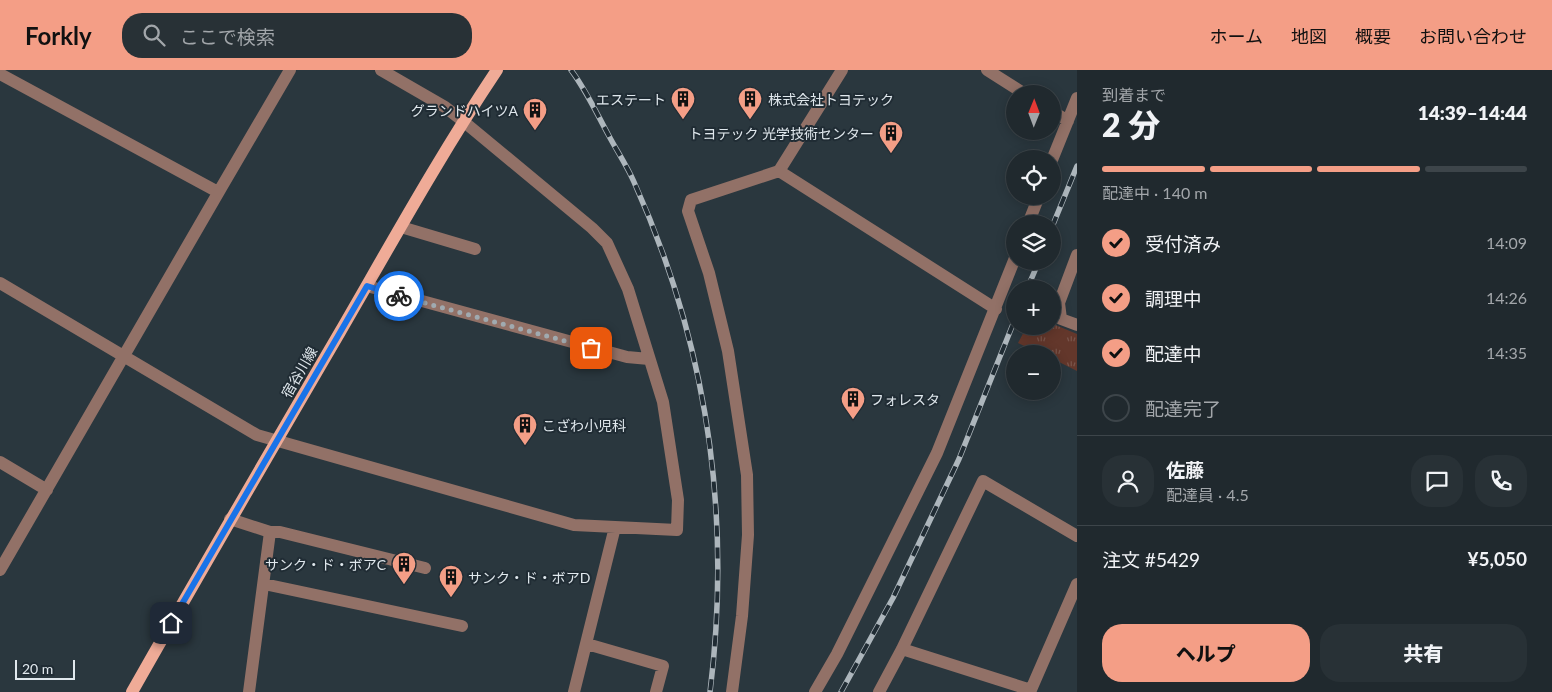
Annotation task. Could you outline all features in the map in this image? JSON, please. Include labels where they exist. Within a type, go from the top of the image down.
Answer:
[{"type":"main road","name":"宿谷川線","points":[[132,692],[230,519],[463,121],[497,70]]},
{"type":"street","points":[[0,570],[290,70]]},
{"type":"street","points":[[0,283],[257,435],[574,525],[677,530],[678,500],[663,402],[628,289],[607,243],[592,228],[463,121],[445,108],[380,70]]},
{"type":"street","points":[[732,692],[748,535],[747,476],[728,351],[709,273],[688,212],[691,200],[779,171],[842,70]]},
{"type":"street","points":[[987,70],[1010,85]]},
{"type":"street","points":[[0,74],[218,192]]},
{"type":"street","points":[[1056,150],[1077,98]]},
{"type":"street","points":[[1061,117],[1068,121]]},
{"type":"street","points":[[779,171],[996,309]]},
{"type":"street","points":[[401,227],[475,249]]},
{"type":"street","points":[[1077,255],[1059,303],[1061,319],[1077,325]]},
{"type":"street","points":[[815,692],[837,654],[936,453],[1011,270]]},
{"type":"street","points":[[367,286],[627,357],[649,359]]},
{"type":"street","points":[[0,462],[47,490]]},
{"type":"street","points":[[879,692],[902,650],[983,481],[1077,536]]},
{"type":"street","points":[[230,519],[270,532],[280,532],[425,568]]},
{"type":"street","points":[[574,692],[615,527]]},
{"type":"street","points":[[249,692],[270,532]]},
{"type":"street","points":[[264,584],[462,626]]},
{"type":"street","points":[[902,650],[1030,691],[1077,584]]},
{"type":"street","points":[[587,644],[663,666],[656,692]]},
{"type":"green space","points":[[1061,327],[1077,334],[1077,371],[1061,363],[1061,345],[1022,345],[1018,343],[1022,335],[1061,335]]},
{"type":"railway","points":[[571,70],[634,182],[659,243],[680,305],[696,368],[708,432],[715,496],[718,561],[716,626],[710,692]]},
{"type":"railway","points":[[1057,215],[1077,166]]},
{"type":"railway","points":[[1031,280],[1035,270]]},
{"type":"railway","points":[[841,692],[893,598],[959,459],[1009,335]]},
{"type":"way so far","points":[[399,296],[591,348]]},
{"type":"place","name":"エステート","points":[[683,120]]},
{"type":"place","name":"株式会社トヨテック","points":[[750,120]]},
{"type":"place","name":"グランドハイツA","points":[[535,131]]},
{"type":"place","name":"トヨテック 光学技術センター","points":[[891,154]]},
{"type":"place","name":"フォレスタ","points":[[853,420]]},
{"type":"place","name":"こざわ小児科","points":[[525,446]]},
{"type":"place","name":"サンク・ド・ボアC","points":[[404,585]]},
{"type":"place","name":"サンク・ド・ボアD","points":[[451,598]]},
{"type":"route","points":[[171,623],[367,286],[399,296]]}]
